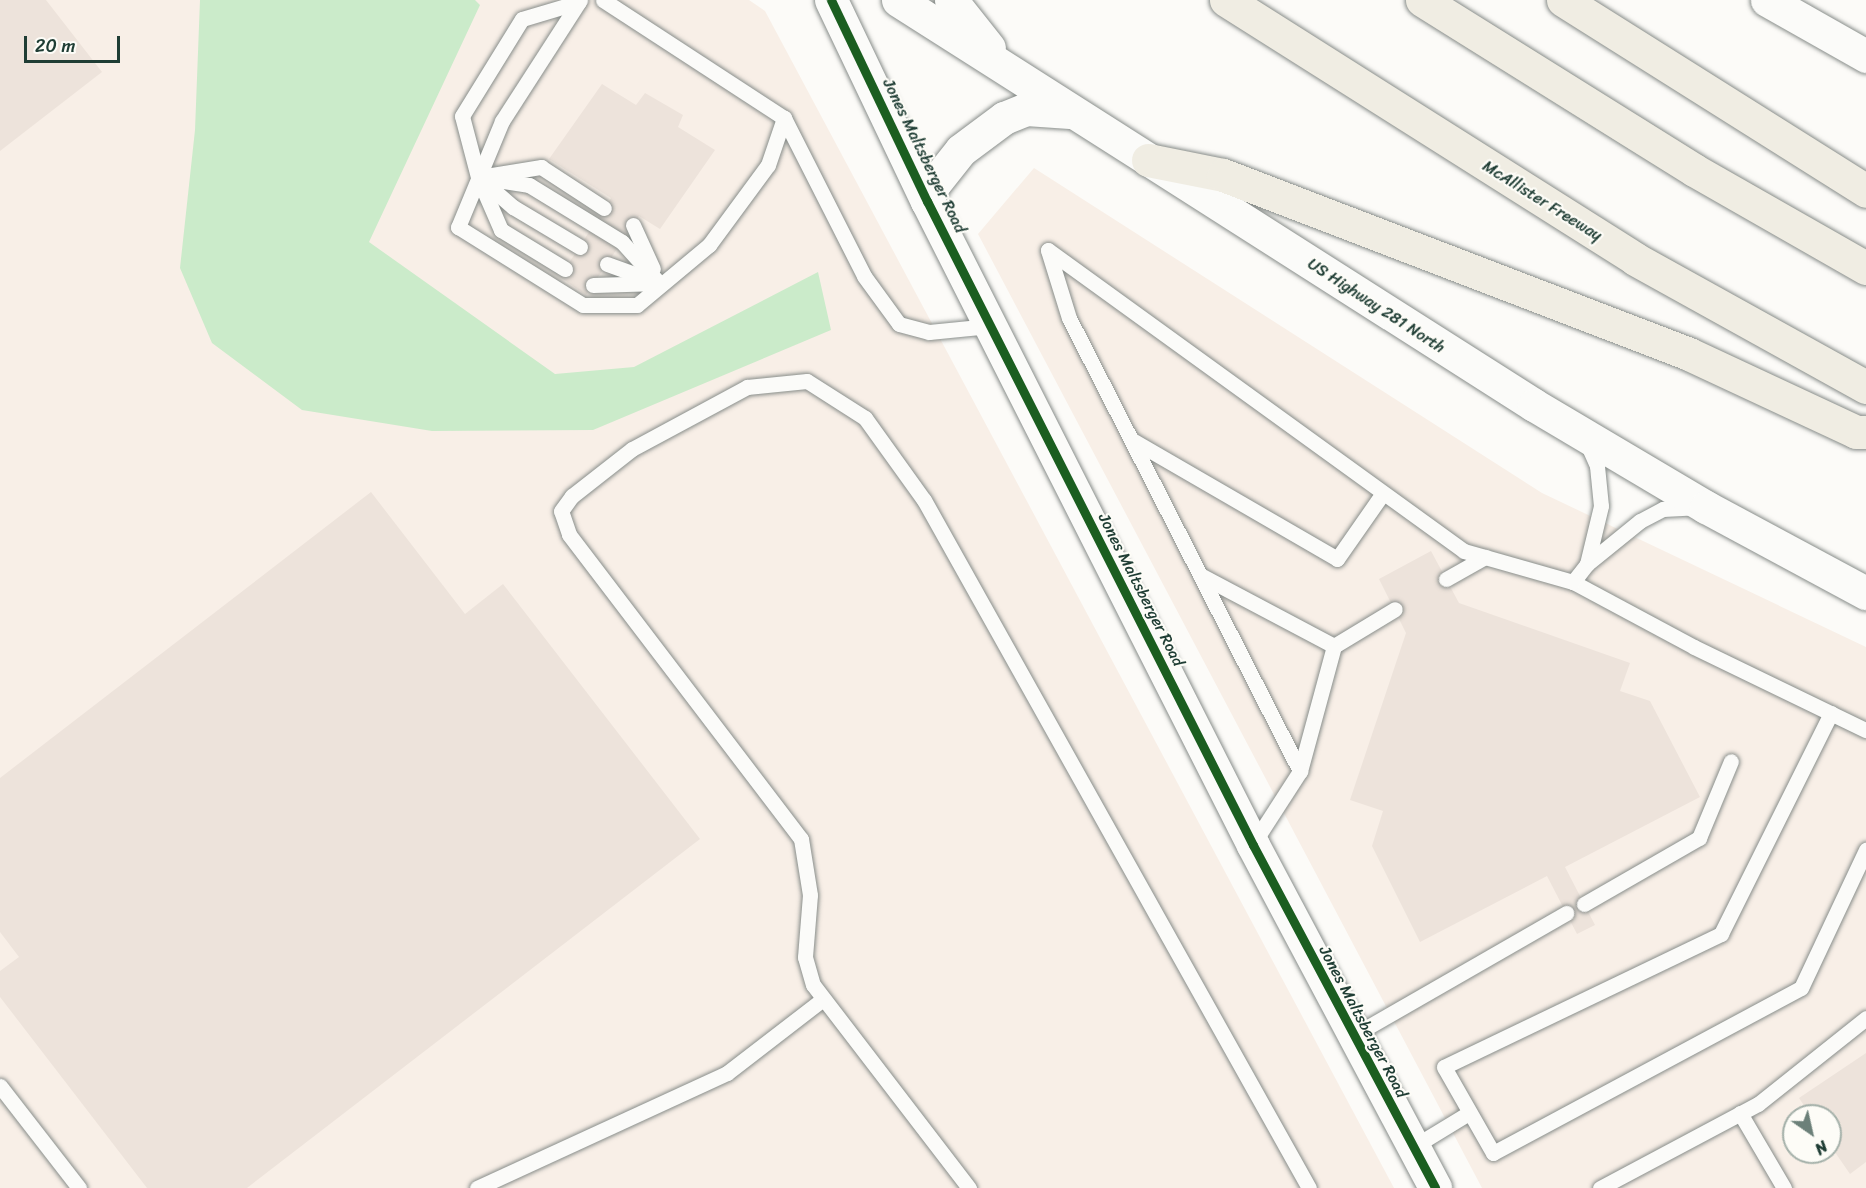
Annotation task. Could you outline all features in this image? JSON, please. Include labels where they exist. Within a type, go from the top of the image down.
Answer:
[{"type":"highway","name":"McAllister Freeway","points":[[1226,0],[1583,227],[1866,387]]},
{"type":"highway","points":[[1422,0],[1694,170],[1866,268]]},
{"type":"highway","points":[[1563,0],[1866,191]]},
{"type":"highway","points":[[1148,160],[1223,175],[1689,354],[1856,432],[1866,432]]},
{"type":"main road","name":"Jones Maltsberger Road","points":[[831,0],[927,201],[1253,845],[1435,1188]]},
{"type":"main road","name":"US Highway 281 North","points":[[898,0],[1584,435],[1706,507],[1866,593]]},
{"type":"main road","points":[[951,0],[1005,68]]},
{"type":"main road","points":[[1767,0],[1866,56]]},
{"type":"main road","points":[[927,201],[934,184],[961,150],[1004,118],[1017,111],[1047,107],[1078,114]]},
{"type":"lane","points":[[603,0],[784,118],[864,276],[899,324],[929,332],[990,326]]},
{"type":"lane","points":[[579,1],[502,121],[458,227],[583,305],[637,305],[659,283],[709,245],[768,165],[784,118]]},
{"type":"lane","points":[[565,269],[501,230],[478,177],[462,116],[522,19],[579,1]]},
{"type":"lane","points":[[478,177],[541,166],[604,208]]},
{"type":"lane","points":[[478,177],[529,185],[622,242],[659,283]]},
{"type":"lane","points":[[478,177],[513,207],[580,247]]},
{"type":"lane","points":[[633,225],[659,283]]},
{"type":"lane","points":[[1300,771],[1069,318],[1048,250],[1464,550],[1573,582],[1866,730]]},
{"type":"lane","points":[[607,264],[659,283]]},
{"type":"lane","points":[[593,285],[659,283]]},
{"type":"lane","points":[[969,1188],[813,985],[805,957],[810,895],[801,839],[569,534],[561,511],[572,496],[632,449],[747,387],[807,381],[865,418],[924,500],[1309,1188]]},
{"type":"lane","points":[[1584,435],[1597,466],[1601,506],[1587,564]]},
{"type":"lane","points":[[1131,440],[1337,559],[1383,493]]},
{"type":"lane","points":[[1573,582],[1587,564],[1640,521],[1663,509],[1706,507]]},
{"type":"lane","points":[[1446,579],[1485,557]]},
{"type":"lane","points":[[1200,575],[1334,646]]},
{"type":"lane","points":[[1253,845],[1300,771],[1334,646],[1395,609]]},
{"type":"lane","points":[[1831,713],[1721,934],[1444,1067],[1492,1153],[1801,988],[1866,850]]},
{"type":"lane","points":[[1584,904],[1699,838],[1731,761]]},
{"type":"lane","points":[[1354,1035],[1566,913]]},
{"type":"lane","points":[[477,1188],[727,1073],[824,999]]},
{"type":"lane","points":[[1600,1188],[1740,1113],[1826,1054],[1866,1018]]},
{"type":"lane","points":[[0,1086],[79,1188]]},
{"type":"lane","points":[[1413,1147],[1469,1113]]},
{"type":"lane","points":[[1740,1113],[1778,1186]]},
{"type":"shaded area","points":[[0,0],[749,0],[765,11],[1394,1188],[0,1188]]},
{"type":"shaded area","points":[[1034,168],[1542,493],[1866,647],[1866,1188],[1482,1188],[978,234]]},
{"type":"green space","points":[[200,0],[475,0],[480,5],[369,242],[555,374],[634,367],[818,272],[831,330],[593,430],[432,431],[302,410],[212,343],[180,268],[195,130]]},
{"type":"building","points":[[0,0],[46,0],[102,72],[0,151]]},
{"type":"building","points":[[602,84],[636,105],[645,93],[683,115],[678,127],[715,150],[660,229],[639,216],[586,295],[560,277],[611,198],[549,159]]},
{"type":"building","points":[[371,492],[465,614],[503,584],[700,839],[247,1188],[147,1188],[0,997],[0,971],[19,957],[0,932],[0,778]]},
{"type":"building","points":[[1431,551],[1459,603],[1630,663],[1620,691],[1650,701],[1700,797],[1565,867],[1595,925],[1577,934],[1547,876],[1420,942],[1372,846],[1383,811],[1350,800],[1406,633],[1379,579]]},
{"type":"building","points":[[1866,1053],[1866,1162],[1850,1174],[1842,1162],[1842,1104],[1803,1104],[1799,1098]]},
{"type":"cycle path","points":[[831,0],[927,201],[1253,845],[1435,1188]]}]
